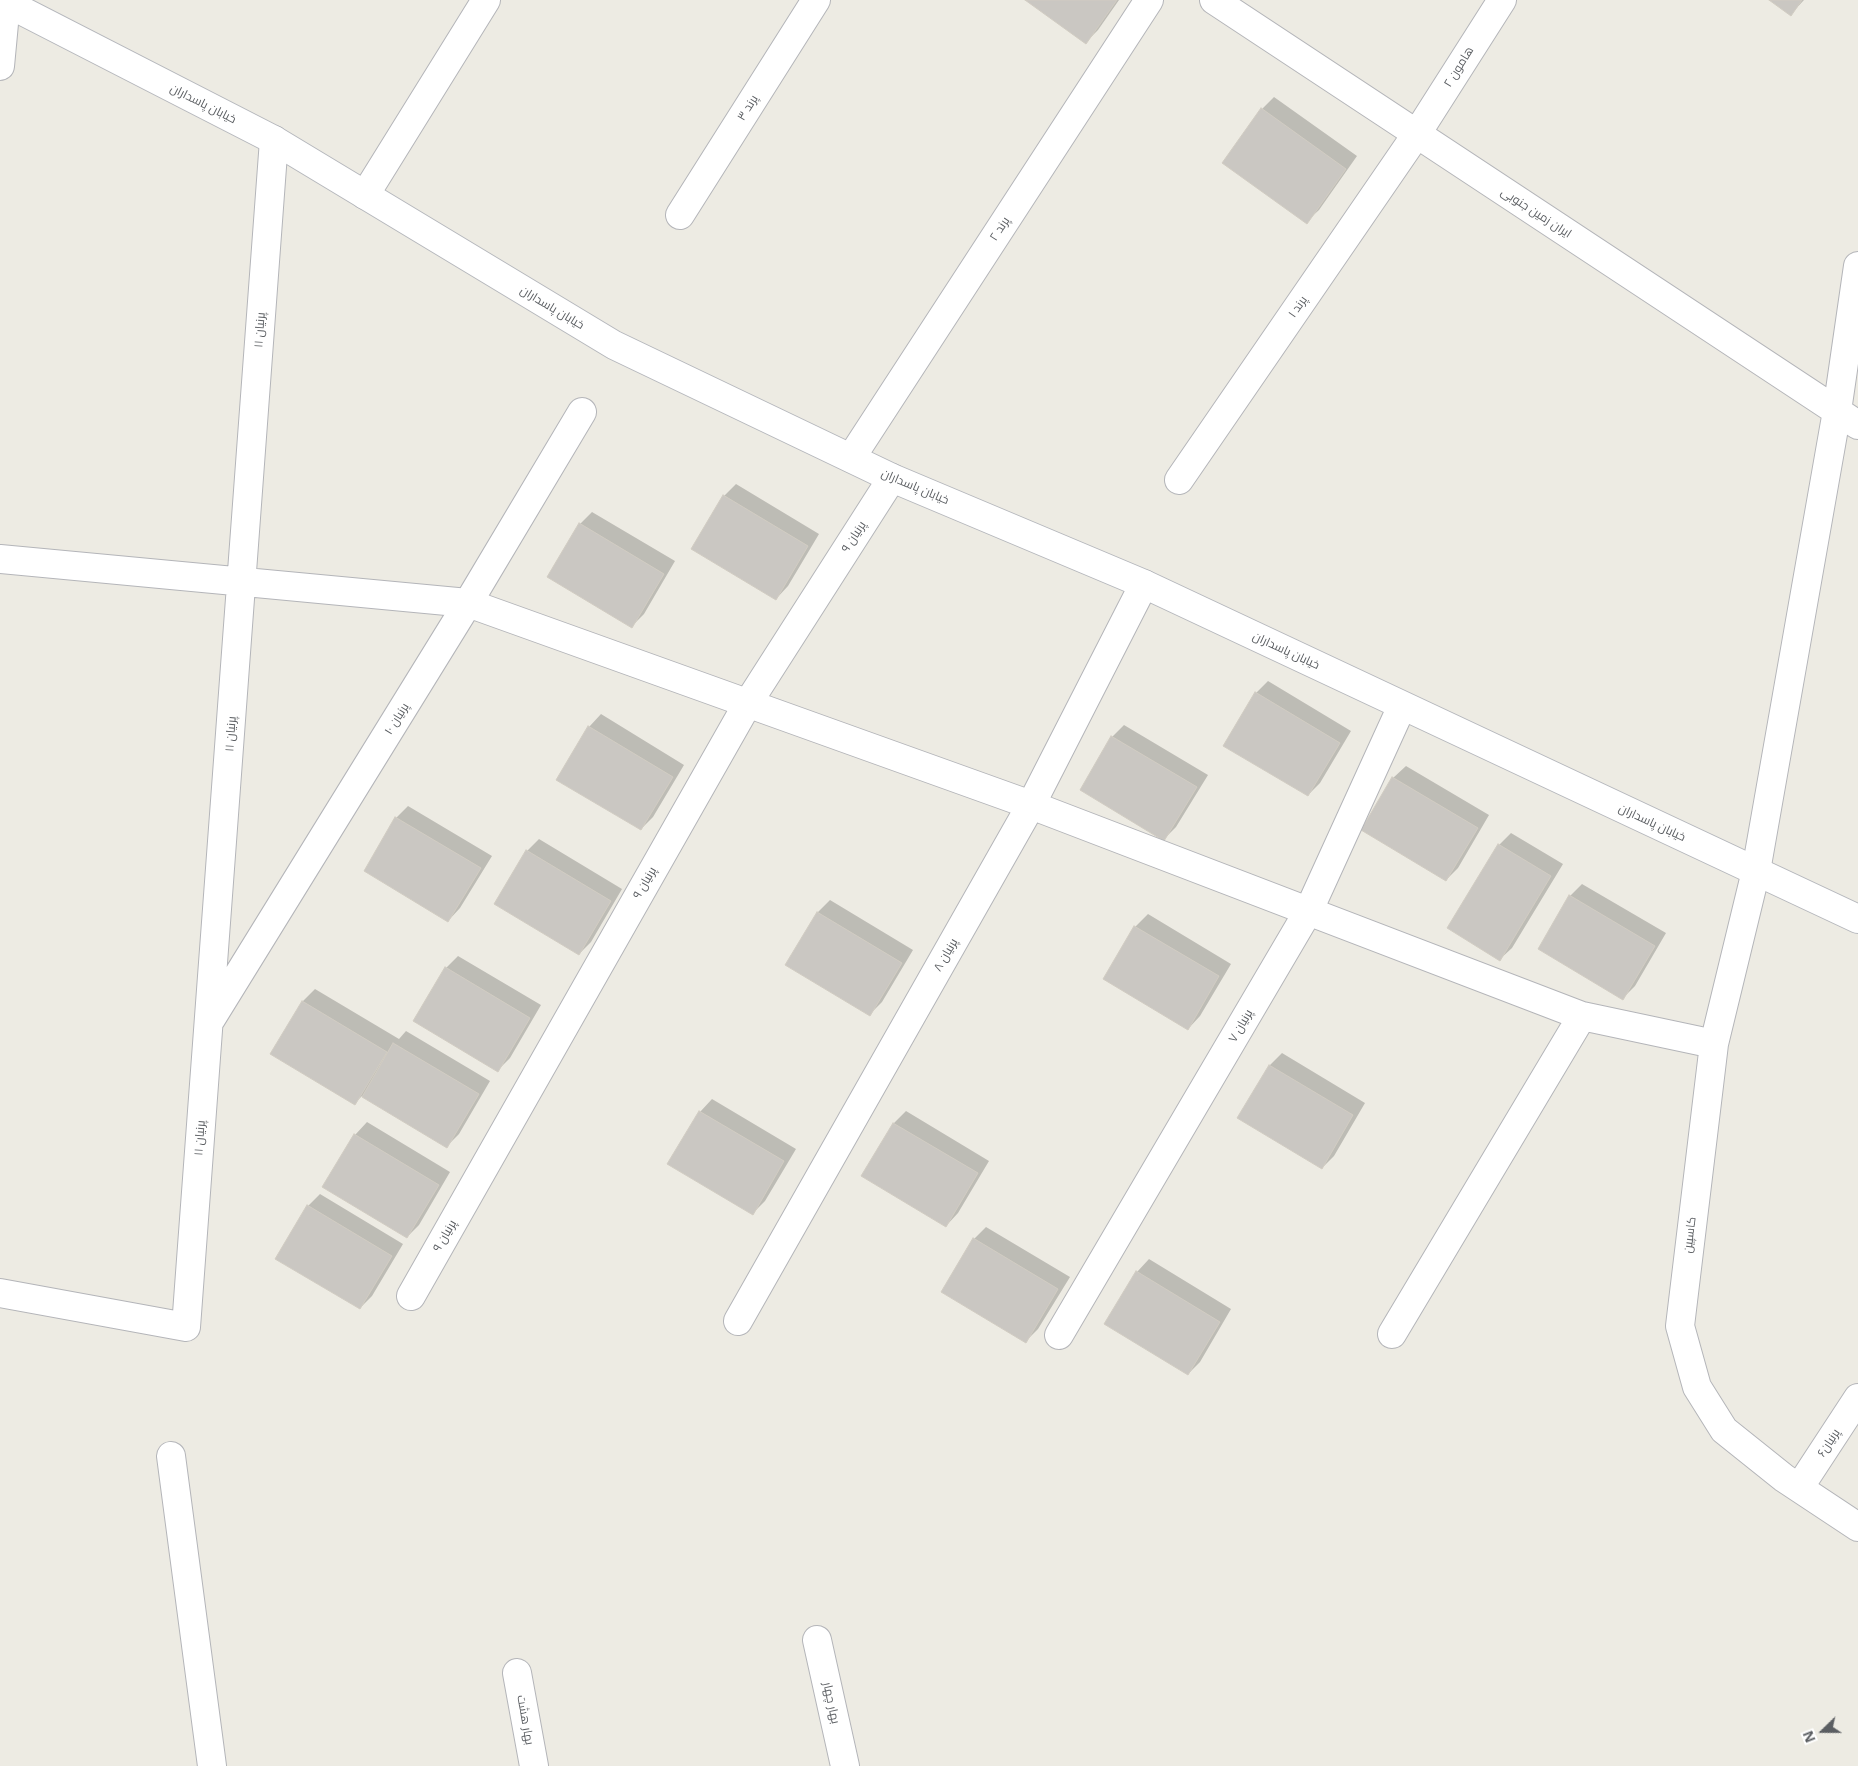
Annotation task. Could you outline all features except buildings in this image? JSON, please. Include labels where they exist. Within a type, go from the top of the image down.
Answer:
[{"type":"street","points":[[365,195],[486,0]]},
{"type":"street","name":"پرند ۳","points":[[680,215],[816,0]]},
{"type":"street","name":"پرند ۲","points":[[851,458],[1149,0]]},
{"type":"street","name":"ایران زمین جنوبی","points":[[1214,0],[1416,135],[1848,418]]},
{"type":"street","name":"هامون ۲","points":[[1416,135],[1502,0]]},
{"type":"street","points":[[0,66],[3,1]]},
{"type":"street","name":"خیابان پاسداران","points":[[3,1],[274,140],[614,345],[892,478],[1144,584],[1858,918]]},
{"type":"street","name":"پرند ۱","points":[[1179,480],[1416,135]]},
{"type":"street","name":"پرنیان ۱۱","points":[[0,1293],[186,1327],[274,140]]},
{"type":"street","name":"کاسپین","points":[[1858,266],[1848,418],[1756,871],[1714,1044],[1680,1326],[1698,1388],[1724,1430],[1799,1488],[1858,1527]]},
{"type":"street","name":"پرنیان ۱۰","points":[[209,1023],[468,603],[582,412]]},
{"type":"street","name":"پرنیان ۹","points":[[411,1296],[748,703],[892,478]]},
{"type":"street","points":[[0,559],[468,603],[1031,805],[1310,910],[1582,1016],[1714,1044]]},
{"type":"street","name":"پرنیان ۸","points":[[738,1321],[1031,805],[1144,584]]},
{"type":"street","name":"پرنیان ۷","points":[[1060,1335],[1310,910],[1402,706]]},
{"type":"street","points":[[1392,1334],[1582,1016]]},
{"type":"street","name":"پرنیان۶","points":[[1799,1488],[1858,1398]]},
{"type":"street","points":[[171,1456],[212,1766]]},
{"type":"street","name":"بهار چهار","points":[[817,1640],[845,1766]]},
{"type":"street","name":"بهار هشت","points":[[517,1673],[534,1766]]}]
